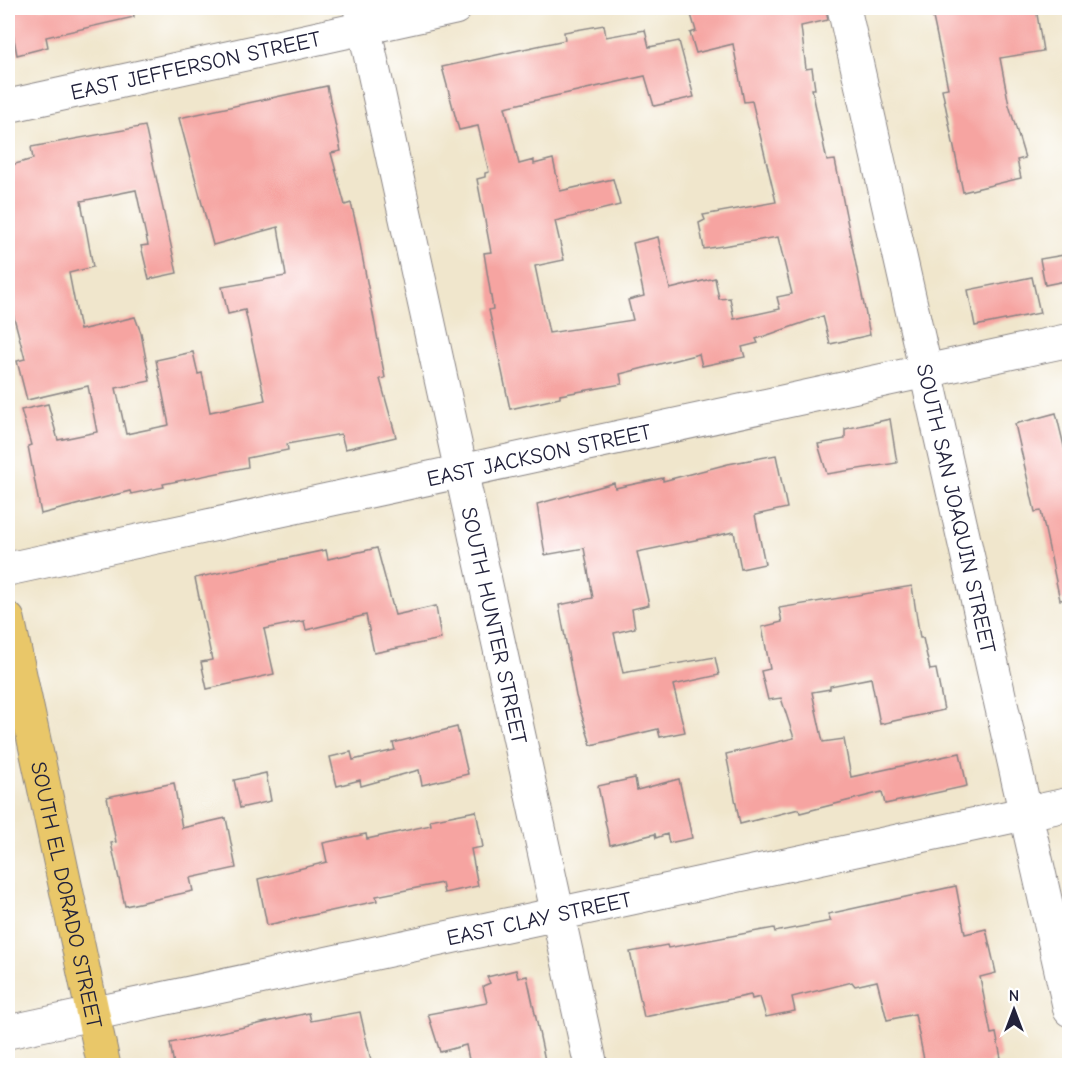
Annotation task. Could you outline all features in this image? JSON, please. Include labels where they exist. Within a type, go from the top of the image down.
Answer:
[{"type":"main road","name":"SOUTH EL DORADO STREET","points":[[8,619],[104,1065]]},
{"type":"street","name":"EAST JEFFERSON STREET","points":[[8,106],[362,18],[455,8]]},
{"type":"street","name":"SOUTH SAN JOAQUIN STREET","points":[[844,8],[924,371],[1070,1010]]},
{"type":"street","name":"SOUTH HUNTER STREET","points":[[362,18],[463,471],[591,1065]]},
{"type":"street","name":"EAST JACKSON STREET","points":[[8,568],[1070,340]]},
{"type":"street","name":"EAST CLAY STREET","points":[[8,1032],[1070,804]]},
{"type":"building","points":[[8,8],[133,8],[134,17],[46,37],[48,47],[17,55]]},
{"type":"building","points":[[689,8],[826,8],[828,20],[801,26],[806,69],[812,68],[815,89],[812,89],[827,161],[835,160],[870,335],[830,344],[823,316],[756,339],[758,343],[742,347],[745,357],[702,366],[699,354],[620,374],[622,384],[560,395],[560,398],[510,409],[489,310],[493,309],[484,253],[491,252],[477,179],[485,177],[485,173],[489,172],[478,126],[459,130],[442,67],[565,40],[564,32],[604,25],[606,37],[645,30],[649,47],[679,41],[694,97],[654,106],[645,76],[505,107],[519,164],[534,160],[534,164],[553,159],[560,191],[613,179],[620,205],[555,221],[564,260],[535,266],[549,333],[633,320],[628,300],[644,296],[633,243],[658,237],[670,289],[715,278],[719,299],[730,298],[734,319],[780,309],[777,297],[792,294],[778,237],[704,249],[699,223],[705,220],[703,215],[776,202],[752,101],[744,102],[733,44],[696,53],[690,33],[696,31]]},
{"type":"building","points":[[931,8],[1036,8],[1043,51],[1000,58],[1009,105],[1025,158],[1017,160],[1021,178],[963,192],[942,89],[948,88]]},
{"type":"building","points":[[327,86],[341,151],[331,153],[345,205],[351,203],[357,228],[385,378],[380,379],[396,437],[345,449],[341,434],[287,444],[288,450],[247,458],[248,467],[163,484],[164,487],[131,494],[130,491],[41,514],[28,446],[31,445],[21,410],[48,404],[58,440],[97,432],[88,386],[27,400],[17,361],[25,359],[8,295],[8,166],[33,159],[31,147],[145,126],[177,273],[149,279],[141,246],[148,245],[136,190],[81,201],[93,267],[69,273],[80,330],[135,317],[141,333],[150,381],[116,388],[126,434],[169,425],[156,360],[193,352],[198,374],[202,373],[210,412],[265,400],[245,310],[228,314],[222,287],[286,276],[278,227],[213,245],[179,118]]},
{"type":"building","points":[[1070,254],[1070,280],[1045,285],[1040,259]]},
{"type":"building","points":[[1032,277],[1040,313],[975,326],[968,290]]},
{"type":"building","points":[[1056,413],[1070,471],[1070,599],[1060,600],[1041,511],[1035,512],[1015,424]]},
{"type":"building","points":[[890,419],[897,463],[827,474],[818,444],[845,439],[845,429]]},
{"type":"building","points":[[776,455],[787,508],[755,515],[765,564],[741,569],[734,532],[637,552],[649,605],[632,609],[635,628],[614,633],[623,673],[715,657],[719,675],[673,685],[685,732],[660,737],[658,729],[591,745],[576,696],[559,605],[593,598],[584,548],[545,555],[537,504],[614,483],[615,488],[663,478],[663,481],[728,464]]},
{"type":"building","points":[[377,548],[395,615],[436,606],[441,639],[374,653],[366,615],[306,630],[304,621],[264,629],[274,674],[207,689],[201,662],[212,660],[195,578],[326,550],[328,559]]},
{"type":"building","points":[[912,586],[920,638],[923,638],[930,670],[936,669],[944,710],[880,724],[871,678],[830,686],[830,689],[812,692],[823,742],[844,739],[851,777],[960,753],[967,786],[885,804],[882,792],[800,813],[799,809],[740,824],[726,754],[794,738],[781,698],[768,700],[761,671],[770,669],[762,627],[782,622],[779,608]]},
{"type":"building","points":[[457,727],[468,774],[422,785],[419,770],[361,786],[360,780],[337,786],[330,757],[351,752],[353,760],[395,750],[393,743]]},
{"type":"building","points":[[266,773],[271,801],[240,808],[234,780]]},
{"type":"building","points":[[635,778],[637,790],[679,779],[692,838],[669,843],[667,834],[656,838],[655,834],[610,845],[598,786]]},
{"type":"building","points":[[174,783],[182,828],[226,818],[236,868],[190,878],[193,891],[125,906],[111,843],[116,842],[107,797]]},
{"type":"building","points":[[476,811],[483,847],[471,849],[478,886],[444,893],[442,883],[376,896],[377,901],[267,925],[258,879],[327,862],[323,843],[366,834],[367,839],[431,825],[430,820]]},
{"type":"building","points":[[956,886],[965,934],[986,929],[996,973],[980,977],[991,1034],[996,1033],[1001,1058],[991,1061],[992,1065],[925,1065],[915,1014],[887,1020],[877,981],[855,986],[852,982],[792,997],[795,1011],[766,1017],[760,997],[752,999],[751,995],[644,1017],[630,952],[667,945],[668,948],[774,928],[775,932],[831,921],[828,914]]},
{"type":"building","points":[[516,970],[518,978],[527,976],[546,1065],[470,1065],[466,1045],[440,1052],[428,1014],[487,1003],[483,986],[490,983],[487,977]]},
{"type":"building","points":[[360,1012],[372,1065],[174,1065],[170,1043],[309,1013],[311,1021]]}]
